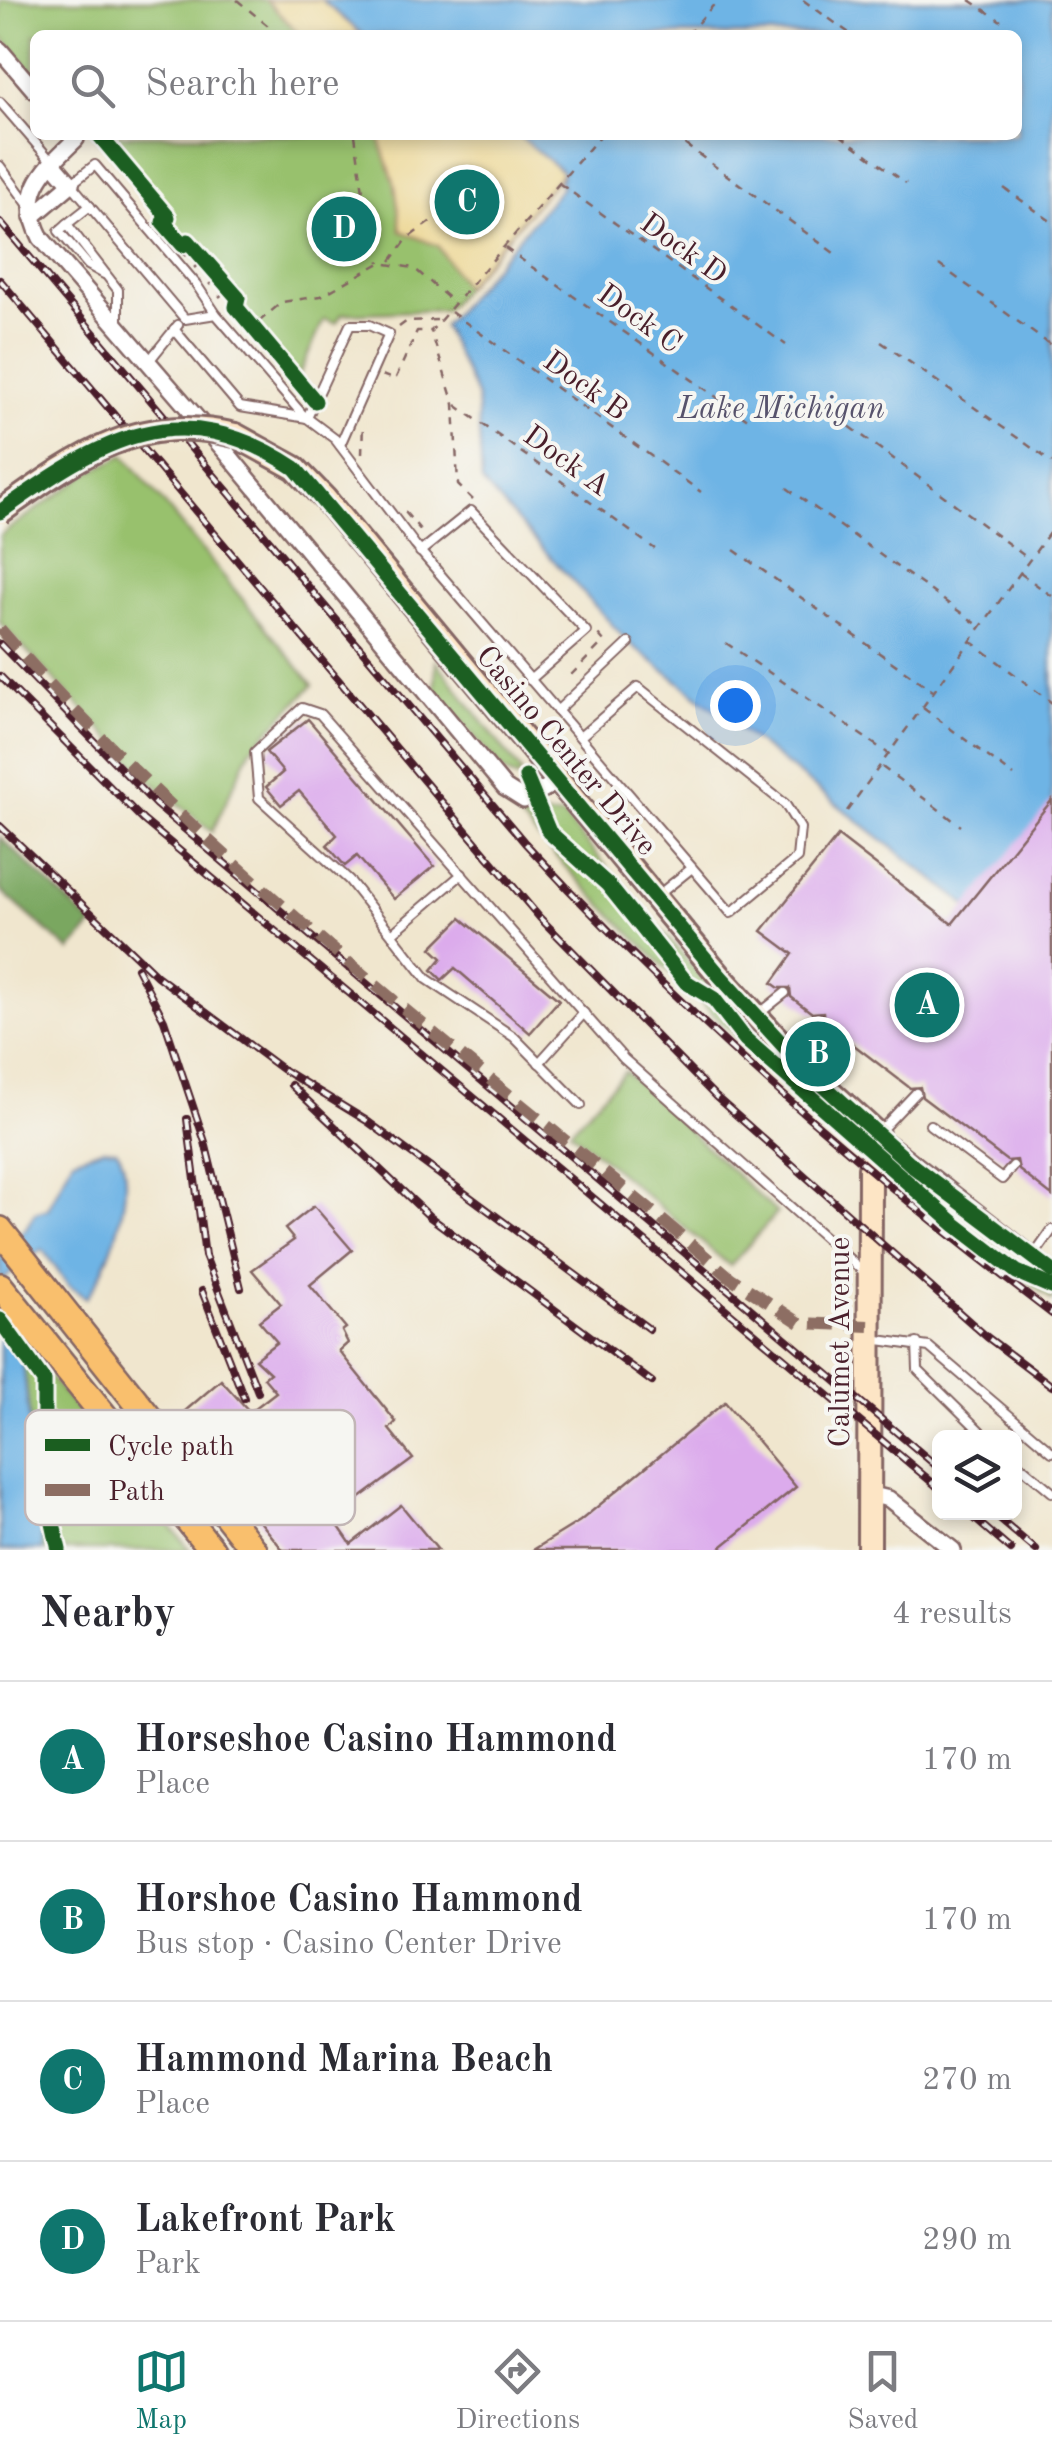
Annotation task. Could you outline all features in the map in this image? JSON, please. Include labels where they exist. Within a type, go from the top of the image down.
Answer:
[{"type":"main road","points":[[3,1234],[143,1410]]},
{"type":"main road","points":[[0,1287],[99,1410]]},
{"type":"main road","points":[[192,1525],[212,1550]]},
{"type":"main road","points":[[234,1525],[254,1550]]},
{"type":"street","points":[[0,50],[30,85]]},
{"type":"street","points":[[75,140],[36,179],[31,212],[41,238],[149,361],[505,788],[524,800],[557,782]]},
{"type":"street","points":[[31,212],[72,184],[52,162]]},
{"type":"street","name":"Casino Center Drive","points":[[0,512],[99,446],[146,430],[187,428],[235,435],[294,468],[325,500],[654,898],[786,1049],[877,1134],[1052,1271]]},
{"type":"street","name":"Calumet Avenue","points":[[869,1550],[870,1169],[877,1134]]},
{"type":"street","points":[[869,1494],[889,1499],[952,1550]]},
{"type":"lane","points":[[0,102],[30,137]]},
{"type":"lane","points":[[33,140],[52,162]]},
{"type":"lane","points":[[185,319],[72,184],[94,165],[238,340],[307,418],[340,445],[420,552],[731,913],[797,858],[801,838],[798,821],[773,792],[638,687],[580,737]]},
{"type":"lane","points":[[0,166],[31,212]]},
{"type":"lane","points":[[90,206],[68,224],[121,298],[118,325]]},
{"type":"lane","points":[[149,361],[185,319],[216,314]]},
{"type":"lane","points":[[307,418],[350,325],[369,325],[389,334],[340,445]]},
{"type":"lane","points":[[174,329],[240,407],[307,418]]},
{"type":"lane","points":[[420,552],[470,511],[586,632],[530,680]]},
{"type":"lane","points":[[557,710],[629,643]]},
{"type":"lane","points":[[581,1105],[514,1038],[427,979],[394,932],[348,880],[259,798],[255,752],[302,708],[320,714],[624,1059],[870,1277]]},
{"type":"lane","points":[[654,898],[692,868]]},
{"type":"lane","points":[[394,932],[462,874]]},
{"type":"lane","points":[[756,1016],[785,993]]},
{"type":"lane","points":[[539,1063],[584,1013]]},
{"type":"lane","points":[[786,1049],[818,1018]]},
{"type":"lane","points":[[877,1134],[916,1093]]},
{"type":"lane","points":[[930,1124],[1002,1179],[1013,1166]]},
{"type":"lane","points":[[1033,1257],[1052,1230]]},
{"type":"lane","points":[[869,1339],[918,1342],[929,1347],[1052,1452]]},
{"type":"lane","points":[[918,1342],[918,1370],[979,1430]]},
{"type":"lane","points":[[1022,1467],[1052,1492]]},
{"type":"path","points":[[236,0],[273,30]]},
{"type":"path","points":[[692,30],[718,0]]},
{"type":"path","points":[[803,0],[845,30]]},
{"type":"path","points":[[970,0],[1001,22]]},
{"type":"path","points":[[356,140],[367,220],[380,264]]},
{"type":"path","points":[[431,331],[597,140]]},
{"type":"path","points":[[679,140],[838,256]]},
{"type":"path","points":[[847,140],[906,183]]},
{"type":"path","points":[[1004,188],[1052,222]]},
{"type":"path","points":[[390,263],[401,246],[434,219]]},
{"type":"path","points":[[173,234],[183,246],[188,241],[230,288],[244,317],[266,342]]},
{"type":"path","points":[[244,317],[282,302],[321,296],[380,264],[390,263],[414,268],[455,304]]},
{"type":"path","points":[[940,265],[1052,346]]},
{"type":"path","points":[[209,304],[230,288]]},
{"type":"path","points":[[238,340],[244,317]]},
{"type":"path","points":[[389,334],[407,321],[441,320]]},
{"type":"path","points":[[375,388],[382,374],[395,380],[417,330],[431,331]]},
{"type":"path","points":[[431,331],[454,404],[458,485],[472,499]]},
{"type":"path","points":[[882,342],[1052,462]]},
{"type":"path","points":[[362,457],[363,415]]},
{"type":"path","points":[[837,417],[1030,560]]},
{"type":"path","points":[[787,488],[981,627]]},
{"type":"path","points":[[397,502],[420,531],[428,533]]},
{"type":"path","points":[[847,812],[1052,529]]},
{"type":"path","points":[[734,550],[934,692]]},
{"type":"path","points":[[1020,573],[1052,596]]},
{"type":"path","points":[[570,674],[604,641],[591,627]]},
{"type":"path","points":[[971,641],[1052,703]]},
{"type":"path","points":[[726,643],[889,754]]},
{"type":"path","points":[[923,707],[1014,776]]},
{"type":"path","points":[[880,766],[961,826]]},
{"type":"green space","points":[[0,0],[322,0],[357,30],[30,30],[30,69],[0,35]]},
{"type":"green space","points":[[100,140],[524,140],[563,172],[445,310],[342,314],[336,323],[324,319],[298,377]]},
{"type":"green space","points":[[124,455],[313,685],[250,750],[212,832],[150,780],[0,623],[0,535],[89,473]]},
{"type":"green space","points":[[436,661],[522,773],[517,778],[504,772],[435,690]]},
{"type":"green space","points":[[510,808],[522,816],[563,816],[756,1040],[859,1139],[859,1147],[680,982]]},
{"type":"green space","points":[[0,837],[93,925],[70,951],[0,890]]},
{"type":"green space","points":[[625,1071],[777,1213],[730,1266],[570,1131]]},
{"type":"green space","points":[[883,1158],[1023,1269],[1052,1285],[1052,1300],[877,1164]]},
{"type":"green space","points":[[0,1315],[77,1410],[29,1410],[26,1381]]},
{"type":"green space","points":[[40,1525],[170,1525],[190,1550],[43,1550]]},
{"type":"sand","points":[[266,0],[322,0],[357,30],[295,30]]},
{"type":"sand","points":[[380,140],[524,140],[563,172],[464,287],[438,246],[401,231],[395,185]]},
{"type":"water","name":"Lake Michigan","points":[[322,0],[1052,0],[1052,971],[629,643],[482,482],[477,397],[443,326],[563,186],[559,183],[563,172],[524,140],[1022,140],[1022,30],[357,30]]},
{"type":"water","points":[[104,1148],[117,1150],[123,1164],[123,1203],[112,1247],[86,1298],[68,1285],[42,1249],[0,1282],[0,1250],[25,1230],[35,1213],[48,1209],[73,1159]]},
{"type":"water","points":[[0,1332],[23,1361],[28,1410],[25,1410],[25,1525],[40,1525],[43,1550],[0,1550]]},
{"type":"building","points":[[308,719],[434,866],[394,899],[357,856],[345,866],[327,845],[337,835],[299,791],[281,805],[266,787],[283,772],[266,752]]},
{"type":"building","points":[[1052,800],[1052,1196],[1019,1170],[1017,1160],[1007,1161],[922,1097],[920,1087],[910,1088],[824,1022],[823,1012],[812,1013],[791,997],[790,988],[772,983],[793,954],[762,931],[838,836],[952,924]]},
{"type":"building","points":[[461,918],[559,1000],[530,1033],[455,968],[442,980],[432,970],[442,958],[431,948]]},
{"type":"building","points":[[314,1206],[352,1250],[310,1285],[346,1328],[342,1331],[348,1343],[339,1351],[396,1422],[389,1429],[413,1459],[355,1502],[355,1410],[253,1410],[276,1392],[264,1378],[270,1373],[255,1359],[277,1342],[259,1321],[281,1304],[252,1270],[294,1240],[285,1229]]},
{"type":"building","points":[[221,1380],[248,1410],[186,1410]]},
{"type":"building","points":[[725,1402],[796,1487],[718,1550],[533,1550],[580,1521]]},
{"type":"building","points":[[401,1505],[438,1550],[283,1550],[263,1525],[338,1525],[351,1544]]},
{"type":"railway","points":[[0,222],[525,843],[586,908],[778,1090],[913,1205],[1052,1314]]},
{"type":"railway","points":[[0,280],[540,918],[716,1097],[987,1337],[1052,1386]]},
{"type":"railway","points":[[0,644],[156,805],[932,1462]]},
{"type":"railway","points":[[0,676],[143,820],[932,1482]]},
{"type":"railway","points":[[0,826],[157,976],[282,1069],[367,1121],[649,1329]]},
{"type":"railway","points":[[137,968],[164,1020],[205,1142],[241,1288]]},
{"type":"railway","points":[[291,1085],[430,1217],[652,1382]]},
{"type":"railway","points":[[187,1119],[205,1256],[258,1392]]},
{"type":"railway","points":[[202,1291],[244,1398]]},
{"type":"railway","points":[[976,1520],[1011,1550]]},
{"type":"railway","points":[[1000,1520],[1036,1550]]},
{"type":"marked path","points":[[0,629],[83,719],[260,886],[731,1278],[800,1323],[869,1326]]},
{"type":"cycle path","points":[[103,140],[168,217],[163,222],[183,245],[188,241],[238,298],[236,307],[315,401]]},
{"type":"cycle path","points":[[0,512],[72,464],[142,434],[177,429],[214,432],[253,445],[295,468],[720,976],[802,1066],[914,1167],[1052,1271]]},
{"type":"cycle path","points":[[526,777],[549,832],[608,885],[686,982],[714,999],[745,1039],[956,1225],[1017,1272],[1052,1287]]},
{"type":"cycle path","points":[[0,1320],[44,1381],[44,1410]]},
{"type":"cycle path","points":[[53,1525],[59,1550]]},
{"type":"place","name":"Hammond Marina Beach","points":[[467,202]]},
{"type":"place","name":"Lakefront Park","points":[[344,229]]},
{"type":"place","name":"Horseshoe Casino Hammond","points":[[927,1005]]},
{"type":"place","name":"Horshoe Casino Hammond","points":[[818,1054]]}]
